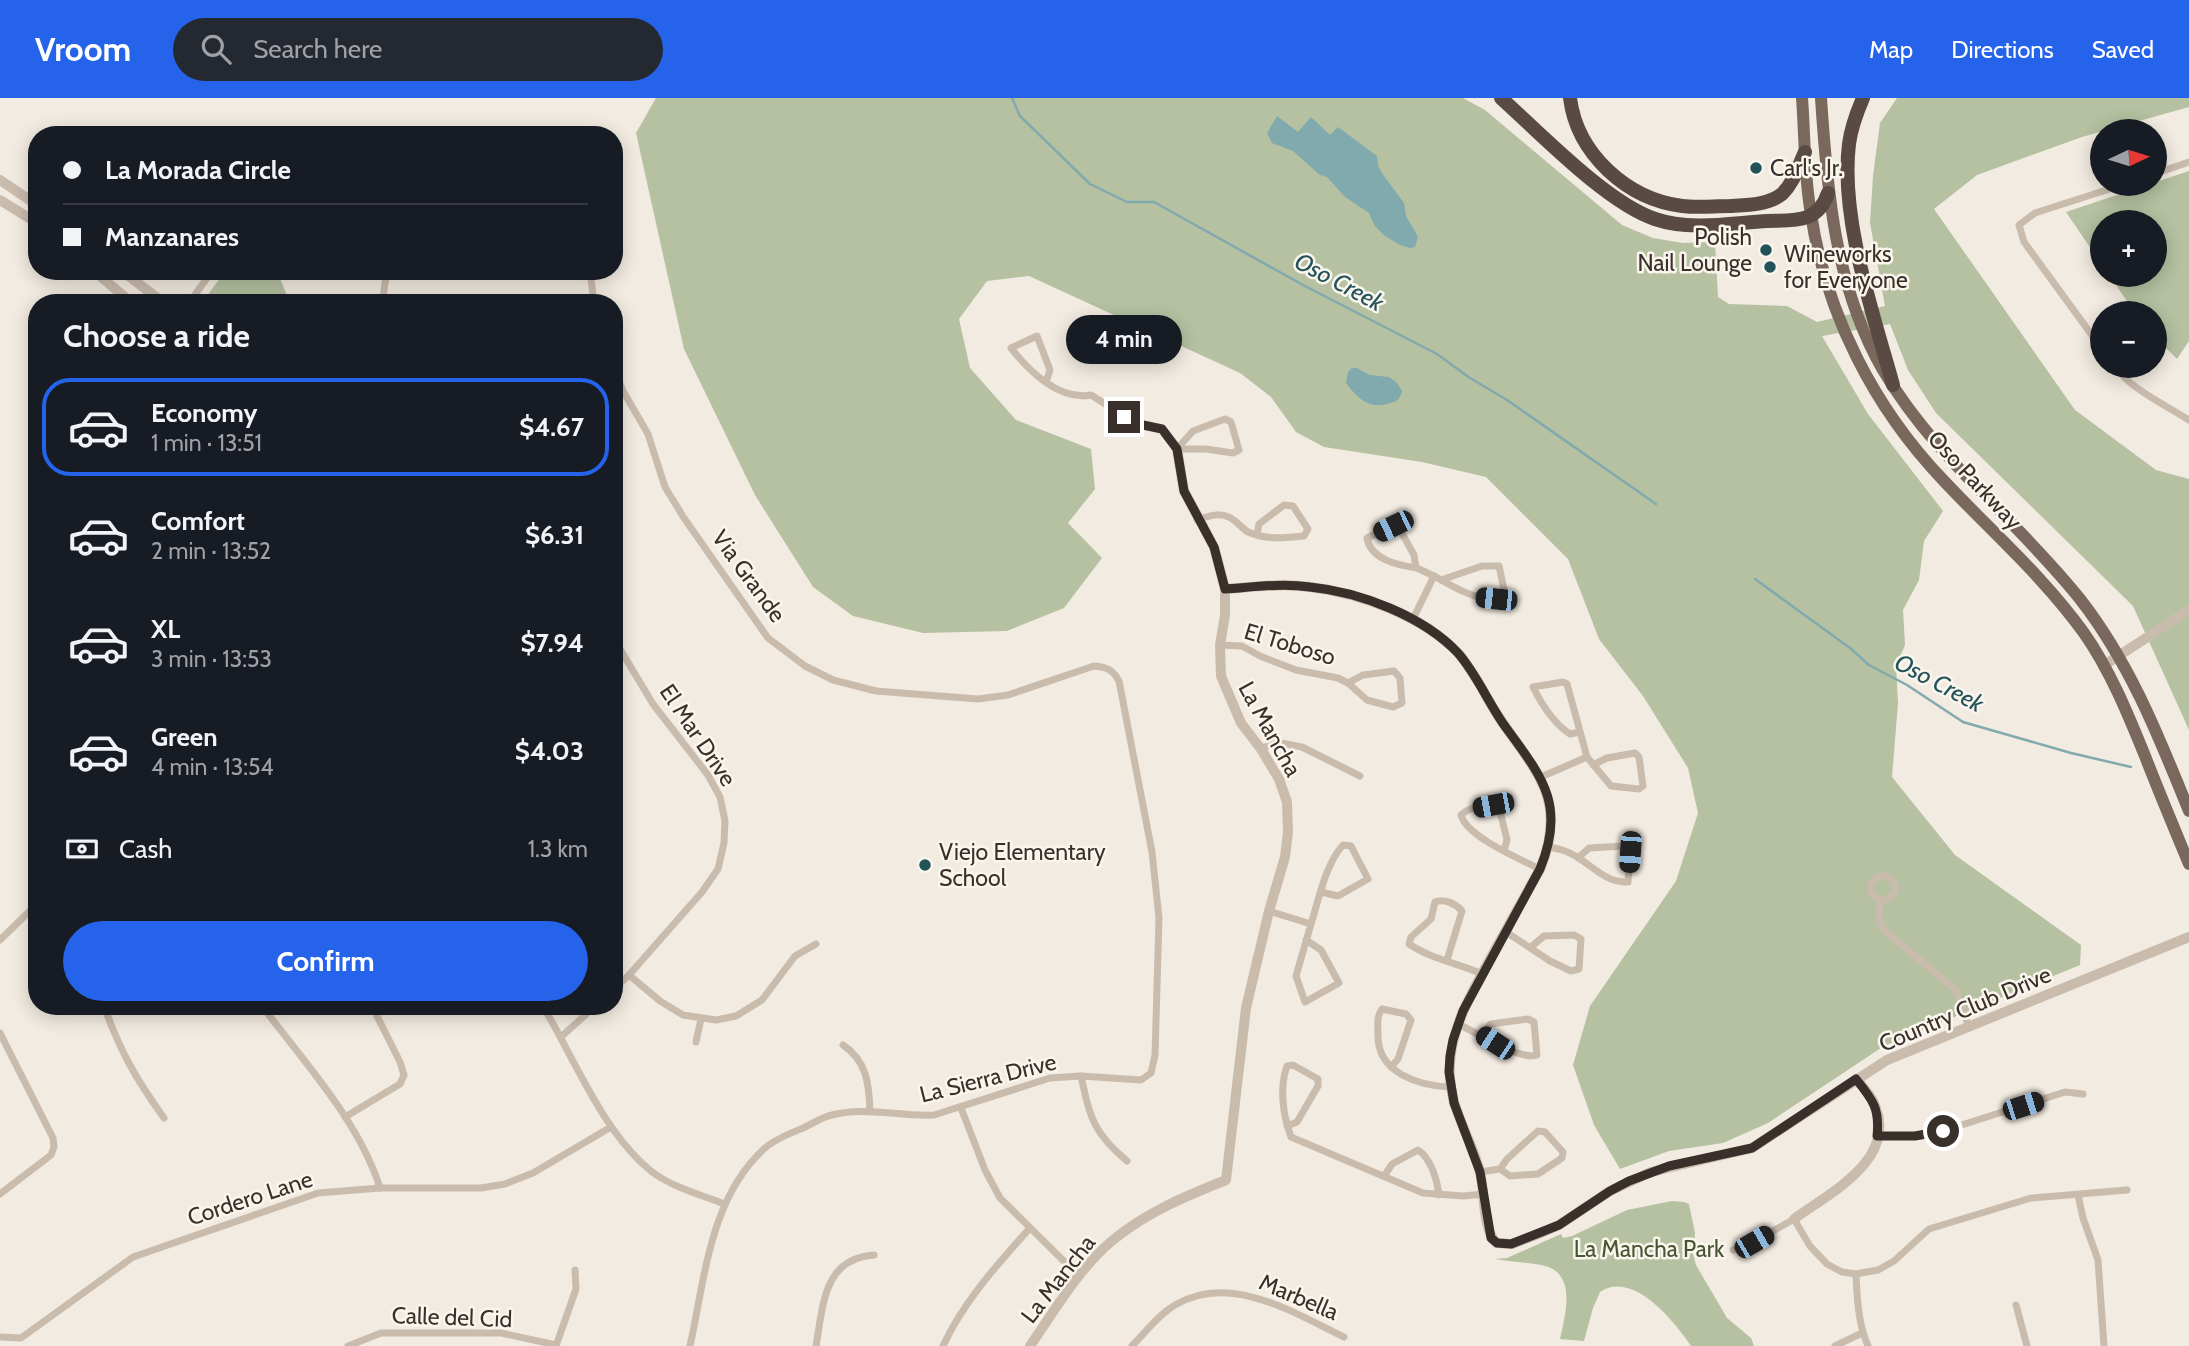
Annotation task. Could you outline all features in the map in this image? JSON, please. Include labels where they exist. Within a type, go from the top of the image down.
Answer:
[{"type":"highway","points":[[1501,98],[1609,194],[1633,210],[1656,219],[1698,225],[1798,219],[1811,216],[1825,204],[1828,193]]},
{"type":"highway","points":[[1570,98],[1582,137],[1600,163],[1635,191],[1671,204],[1704,207],[1766,202],[1780,196],[1792,182],[1805,152]]},
{"type":"highway","points":[[1863,98],[1849,141],[1847,183],[1864,283],[1893,385]]},
{"type":"main road","name":"Oso Parkway","points":[[1802,98],[1811,216],[1820,258],[1835,305],[1863,371],[1896,424],[1943,481],[2035,574],[2085,635],[2125,708],[2189,864]]},
{"type":"main road","name":"Oso Parkway","points":[[1821,98],[1828,193],[1842,264],[1854,306],[1883,370],[1954,462],[2081,600],[2119,657],[2156,729],[2189,811]]},
{"type":"main road","points":[[1835,305],[1854,306]]},
{"type":"street","points":[[2167,170],[2189,163]]},
{"type":"street","points":[[0,180],[28,199]]},
{"type":"street","points":[[2090,196],[2035,214],[2019,225],[2024,242],[2090,333]]},
{"type":"street","points":[[0,200],[28,217]]},
{"type":"street","points":[[105,280],[121,294]]},
{"type":"street","points":[[134,280],[152,294]]},
{"type":"street","points":[[1046,382],[1050,370],[1037,336],[1010,348],[1029,370],[1046,382],[1081,397],[1091,395],[1124,417],[1162,429],[1177,449]]},
{"type":"street","points":[[2125,378],[2189,419]]},
{"type":"street","name":"Via Grande","points":[[623,391],[648,434],[665,486],[684,518],[760,628],[777,646],[805,666],[833,680],[876,691],[978,699],[1008,695],[1094,666],[1105,667]]},
{"type":"street","points":[[1225,419],[1231,422],[1239,450],[1233,453],[1177,449],[1193,431],[1225,419]]},
{"type":"street","name":"La Mancha","points":[[1030,1346],[1079,1276],[1111,1242],[1141,1219],[1176,1200],[1226,1180],[1246,1008],[1285,857],[1287,802],[1279,779],[1241,723],[1221,676],[1220,645],[1225,615],[1225,589],[1214,547],[1197,520],[1184,491],[1177,449]]},
{"type":"street","points":[[1197,520],[1215,514],[1227,515],[1245,531],[1257,534],[1279,539],[1304,536],[1308,529],[1293,506],[1284,505],[1259,524],[1257,534]]},
{"type":"street","points":[[1413,619],[1438,578],[1482,566],[1499,566],[1505,594],[1496,599],[1480,597],[1438,578],[1416,568],[1390,563],[1374,552],[1367,544],[1367,538],[1398,526],[1414,555],[1416,568]]},
{"type":"street","points":[[1225,589],[1281,585],[1311,587],[1364,600],[1413,619],[1445,641],[1471,670],[1501,721],[1541,777],[1551,811],[1548,847],[1540,869],[1482,974],[1458,1024],[1450,1056],[1451,1087],[1456,1111],[1480,1172],[1484,1194],[1423,1193],[1291,1136],[1287,1126],[1284,1109],[1284,1076],[1287,1066],[1293,1065],[1318,1079],[1318,1086],[1297,1122],[1287,1126]]},
{"type":"street","points":[[2103,666],[2189,610]]},
{"type":"street","name":"El Toboso","points":[[1220,645],[1242,646],[1259,656],[1296,670],[1338,678],[1367,700],[1392,707],[1402,703],[1400,678],[1394,671],[1363,675],[1348,683]]},
{"type":"street","name":"El Mar Drive","points":[[623,654],[653,704],[708,775],[720,797],[725,821],[724,844],[718,869],[702,892],[623,981]]},
{"type":"street","name":"La Sierra Drive","points":[[690,1346],[724,1204],[740,1175],[766,1146],[832,1115],[870,1111],[915,1116],[934,1115],[1051,1079],[1081,1076],[1141,1080],[1151,1073],[1155,1055],[1159,937],[1152,852],[1119,681],[1114,672],[1105,667]]},
{"type":"street","points":[[1580,732],[1570,734],[1561,728],[1540,702],[1533,687],[1563,682],[1567,684],[1587,757],[1593,765],[1611,786],[1639,789],[1643,786],[1639,757],[1635,753],[1607,758],[1593,765]]},
{"type":"street","points":[[1261,749],[1276,742],[1303,747],[1360,776]]},
{"type":"street","points":[[1541,777],[1587,757]]},
{"type":"street","points":[[1504,851],[1507,840],[1499,807],[1493,805],[1466,810],[1461,815],[1463,822],[1472,831],[1504,851],[1540,869]]},
{"type":"street","points":[[1306,940],[1321,950],[1339,983],[1305,1002],[1296,976],[1306,940],[1321,892],[1340,847],[1351,846],[1368,879],[1338,896],[1321,892]]},
{"type":"street","points":[[1548,847],[1567,851],[1597,872],[1619,882],[1628,882],[1630,852],[1624,846],[1588,848],[1578,858]]},
{"type":"street","points":[[1880,899],[1879,920],[1884,930],[1956,989],[1969,1027]]},
{"type":"street","points":[[1447,960],[1462,911],[1458,906],[1440,900],[1435,902],[1431,919],[1411,937],[1409,944],[1425,954],[1482,974]]},
{"type":"street","points":[[1269,911],[1311,924]]},
{"type":"street","points":[[0,940],[28,913]]},
{"type":"street","points":[[1506,932],[1550,961],[1571,971],[1578,969],[1581,939],[1574,935],[1544,936],[1531,947]]},
{"type":"street","name":"Country Club Drive","points":[[1484,1194],[1488,1233],[1497,1243],[1511,1244],[1559,1225],[1610,1191],[1651,1172],[1752,1148],[1887,1060],[2189,937]]},
{"type":"street","points":[[629,975],[660,1001],[683,1015],[716,1020],[736,1016],[762,1000],[795,956],[816,944]]},
{"type":"street","points":[[1391,1067],[1398,1059],[1411,1020],[1406,1014],[1382,1009],[1378,1015],[1378,1044],[1380,1053],[1391,1067],[1405,1077],[1421,1083],[1451,1087]]},
{"type":"street","points":[[107,1015],[118,1046],[164,1118]]},
{"type":"street","points":[[269,1015],[345,1117],[363,1146],[380,1188]]},
{"type":"street","points":[[345,1117],[400,1084],[404,1075],[376,1015]]},
{"type":"street","points":[[548,1015],[611,1127],[636,1158],[658,1176],[724,1204]]},
{"type":"street","points":[[561,1037],[585,1015]]},
{"type":"street","points":[[696,1042],[701,1019]]},
{"type":"street","points":[[1458,1024],[1512,1052],[1531,1058],[1537,1055],[1534,1022],[1528,1019],[1491,1024],[1481,1034]]},
{"type":"street","points":[[0,1033],[53,1139],[54,1147],[51,1155],[0,1194]]},
{"type":"street","points":[[843,1045],[854,1052],[866,1070],[870,1111]]},
{"type":"street","points":[[1081,1076],[1088,1110],[1099,1135],[1127,1160]]},
{"type":"street","points":[[1733,1250],[1754,1242],[1794,1219],[1863,1167],[1872,1154],[1879,1118],[1872,1099],[1856,1079]]},
{"type":"street","points":[[1877,1136],[1915,1136],[1943,1131],[2065,1092],[2083,1094]]},
{"type":"street","points":[[961,1108],[985,1170],[1000,1198],[1079,1276]]},
{"type":"street","name":"Cordero Lane","points":[[0,1337],[21,1338],[133,1257],[318,1194],[380,1188],[481,1188],[505,1184],[533,1173],[611,1127]]},
{"type":"street","points":[[1480,1172],[1500,1169],[1510,1176],[1538,1174],[1562,1158],[1563,1152],[1545,1132],[1538,1131],[1507,1159],[1500,1169]]},
{"type":"street","points":[[1385,1175],[1392,1164],[1418,1150],[1423,1153],[1437,1182],[1439,1195]]},
{"type":"street","points":[[1794,1219],[1810,1247],[1827,1264],[1842,1272],[1856,1274],[1878,1270],[1894,1261],[1929,1229],[2031,1198],[2127,1191]]},
{"type":"street","points":[[2078,1195],[2083,1219],[2098,1260],[2104,1346]]},
{"type":"street","points":[[943,1346],[967,1305],[1029,1229]]},
{"type":"street","points":[[816,1346],[828,1283],[841,1268],[860,1256],[874,1255]]},
{"type":"street","points":[[556,1346],[576,1289],[576,1270]]},
{"type":"street","points":[[1856,1274],[1857,1305],[1862,1334],[1868,1346]]},
{"type":"street","name":"Marbella","points":[[1132,1346],[1164,1312],[1199,1295],[1214,1292],[1239,1293],[1257,1298],[1344,1337]]},
{"type":"street","points":[[2016,1305],[2027,1346]]},
{"type":"street","name":"Calle del Cid","points":[[348,1346],[381,1334],[501,1333],[556,1346]]},
{"type":"street","points":[[1835,1346],[1862,1334]]},
{"type":"green space","points":[[656,98],[1463,98],[1485,110],[1622,225],[1653,238],[1683,243],[1715,242],[1718,297],[1729,304],[1787,306],[1817,322],[1885,306],[1870,223],[1880,123],[1897,98],[2189,98],[2189,107],[2146,119],[2090,119],[2090,135],[1977,175],[1934,209],[2075,410],[2156,470],[2189,479],[2189,730],[2133,606],[1936,413],[1908,370],[1890,324],[1822,336],[1868,414],[1943,511],[1924,541],[1919,580],[1903,610],[1905,645],[1896,666],[1898,703],[1892,777],[1955,855],[2081,945],[2080,965],[1884,1046],[1768,1123],[1723,1143],[1669,1151],[1620,1169],[1594,1125],[1573,1065],[1590,1006],[1676,881],[1698,813],[1688,768],[1643,696],[1599,639],[1568,559],[1486,477],[1422,462],[1324,447],[1296,432],[1271,397],[1240,373],[1029,276],[987,281],[959,319],[970,368],[1016,420],[1091,449],[1095,489],[1068,523],[1102,558],[1064,608],[1007,631],[923,633],[853,616],[813,587],[755,495],[684,349],[636,133]]},
{"type":"green space","points":[[2189,171],[2189,341],[2177,359],[2167,349],[2167,301],[2127,301],[2117,287],[2167,287],[2167,210],[2090,210],[2090,247],[2066,212],[2114,196],[2167,196],[2167,178]]},
{"type":"green space","points":[[219,280],[281,280],[286,294],[208,294]]},
{"type":"green space","name":"La Mancha Park","points":[[1672,1201],[1689,1204],[1695,1233],[1693,1254],[1696,1265],[1727,1318],[1751,1338],[1754,1346],[1691,1346],[1652,1301],[1626,1288],[1613,1287],[1600,1292],[1584,1341],[1560,1339],[1566,1308],[1562,1278],[1555,1270],[1545,1266],[1495,1259],[1507,1258],[1561,1234],[1563,1238],[1572,1236],[1627,1210]]},
{"type":"water","points":[[1277,116],[1298,132],[1311,117],[1330,135],[1338,127],[1377,156],[1378,166],[1404,203],[1406,216],[1418,237],[1415,247],[1400,245],[1385,236],[1374,225],[1369,213],[1345,197],[1327,177],[1320,175],[1293,151],[1272,143],[1267,133]]},
{"type":"water","points":[[1352,368],[1370,375],[1389,377],[1402,391],[1399,398],[1383,405],[1365,402],[1346,383],[1348,372]]},
{"type":"waterway","name":"Oso Creek","points":[[1012,98],[1020,116],[1090,184],[1127,202],[1154,202],[1303,285],[1437,354],[1656,504]]},
{"type":"waterway","name":"Oso Creek","points":[[1755,579],[1850,648],[1869,665],[1907,685],[1963,722],[2131,767]]},
{"type":"place","name":"Carl's Jr.","points":[[1756,168]]},
{"type":"place","name":"Polish Nail Lounge","points":[[1766,250]]},
{"type":"place","name":"Wineworks for Everyone","points":[[1770,267]]},
{"type":"place","name":"Viejo Elementary School","points":[[925,865]]},
{"type":"route","points":[[1124,417],[1162,429],[1177,449],[1184,491],[1197,520],[1214,547],[1225,589],[1281,585],[1325,589],[1364,600],[1413,619],[1459,654],[1501,721],[1541,777],[1551,811],[1548,847],[1540,869],[1463,1011],[1450,1056],[1449,1072],[1454,1103],[1480,1172],[1488,1233],[1491,1238],[1497,1243],[1511,1244],[1559,1225],[1610,1191],[1651,1172],[1752,1148],[1856,1079],[1872,1099],[1879,1118],[1877,1136],[1915,1136],[1943,1131]]}]
